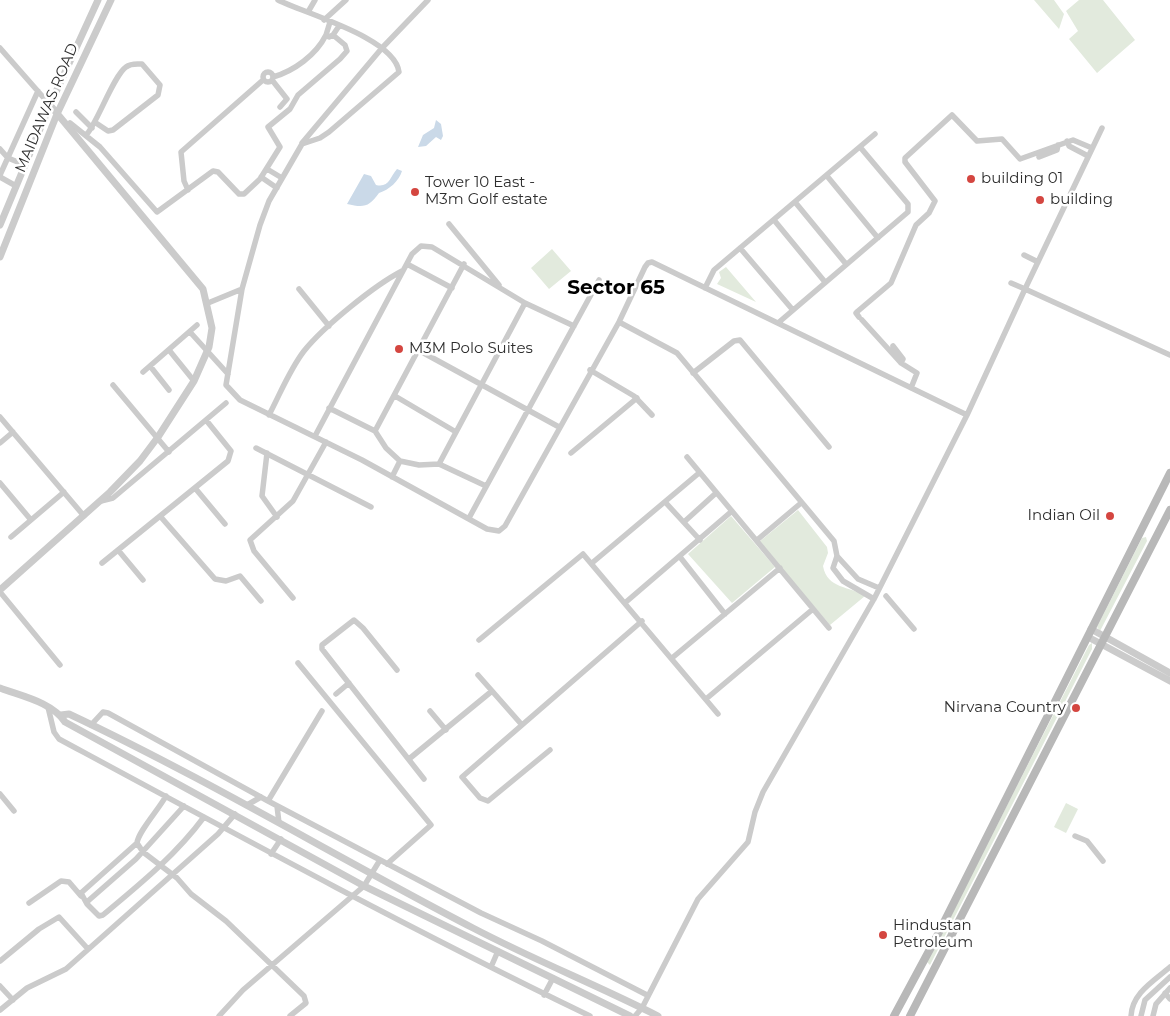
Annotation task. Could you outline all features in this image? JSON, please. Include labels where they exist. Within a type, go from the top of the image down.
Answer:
[{"type":"main road","points":[[894,1016],[1170,473]]},
{"type":"main road","points":[[910,1016],[1105,640],[1170,510]]},
{"type":"main road","points":[[919,969],[932,975]]},
{"type":"street","name":"MAIDAWAS ROAD","points":[[0,225],[50,105],[98,0]]},
{"type":"street","name":"MAIDAWAS ROAD","points":[[0,257],[57,114],[111,0]]},
{"type":"street","points":[[278,0],[368,39],[382,48],[399,70],[397,75],[329,132],[320,138],[302,144]]},
{"type":"street","points":[[308,12],[315,0]]},
{"type":"street","points":[[188,190],[184,181],[181,152],[264,80],[268,83],[296,67],[315,50],[326,35],[327,21],[346,0]]},
{"type":"street","points":[[428,0],[382,48],[302,144],[282,178],[260,225],[242,288],[226,386],[230,393],[269,415],[315,436],[491,531],[499,531],[505,526],[590,370],[619,322],[648,262],[663,267],[967,415]]},
{"type":"street","points":[[326,35],[329,37],[333,35],[338,26]]},
{"type":"street","points":[[70,123],[87,134],[155,211],[164,208],[215,171],[241,195],[254,186],[262,177],[280,147],[268,127],[290,109],[298,95],[347,51],[344,45],[333,35]]},
{"type":"street","points":[[0,48],[50,105],[203,289],[208,303],[212,336],[208,352],[194,381],[140,461],[101,501],[0,591],[60,665]]},
{"type":"street","points":[[76,112],[94,125],[108,131],[112,130],[158,95],[160,85],[142,64],[133,64],[124,69],[99,112],[94,125],[87,134]]},
{"type":"street","points":[[273,79],[287,99],[280,107]]},
{"type":"street","points":[[16,186],[0,176],[38,92]]},
{"type":"street","points":[[909,387],[915,372],[901,363],[856,313],[893,280],[916,225],[929,213],[935,201],[905,162],[906,156],[952,115],[977,141],[1002,139],[1020,159]]},
{"type":"street","points":[[635,1016],[642,1008],[698,899],[748,842],[755,812],[763,792],[874,599],[967,415],[1102,128]]},
{"type":"street","points":[[705,288],[714,270],[875,134]]},
{"type":"street","points":[[1003,146],[1016,160],[1066,141],[1073,140],[1092,148]]},
{"type":"street","points":[[1066,141],[1070,146],[1088,156]]},
{"type":"street","points":[[1039,157],[1057,150],[1058,145]]},
{"type":"street","points":[[778,323],[792,309],[908,212],[908,204],[860,147]]},
{"type":"street","points":[[0,148],[8,158],[25,165]]},
{"type":"street","points":[[267,169],[282,178]]},
{"type":"street","points":[[827,176],[878,238]]},
{"type":"street","points":[[262,177],[277,188]]},
{"type":"street","points":[[795,202],[846,264]]},
{"type":"street","points":[[774,220],[824,282]]},
{"type":"street","points":[[449,224],[500,286]]},
{"type":"street","points":[[315,436],[402,271],[417,249],[428,246],[464,264],[525,303],[574,326]]},
{"type":"street","points":[[740,248],[792,309]]},
{"type":"street","points":[[1024,255],[1038,262]]},
{"type":"street","points":[[407,264],[452,288]]},
{"type":"street","points":[[375,431],[420,351],[464,264]]},
{"type":"street","points":[[269,415],[303,352],[329,326],[390,278],[402,271]]},
{"type":"street","points":[[469,518],[599,280]]},
{"type":"street","points":[[1011,283],[1170,355]]},
{"type":"street","points":[[208,303],[242,288]]},
{"type":"street","points":[[299,288],[329,326]]},
{"type":"street","points":[[438,464],[525,303]]},
{"type":"street","points":[[619,322],[672,349],[834,541],[838,556],[858,579],[879,588]]},
{"type":"street","points":[[870,322],[880,336],[879,340]]},
{"type":"street","points":[[143,372],[197,325]]},
{"type":"street","points":[[190,332],[228,374]]},
{"type":"street","points":[[693,373],[734,341],[740,340],[829,447]]},
{"type":"street","points":[[893,346],[903,360],[901,363]]},
{"type":"street","points":[[169,350],[194,381]]},
{"type":"street","points":[[420,351],[559,427]]},
{"type":"street","points":[[150,366],[169,390]]},
{"type":"street","points":[[590,370],[637,398],[652,415]]},
{"type":"street","points":[[113,385],[169,452]]},
{"type":"street","points":[[395,396],[456,432]]},
{"type":"street","points":[[571,453],[637,398]]},
{"type":"street","points":[[101,501],[113,498],[226,403]]},
{"type":"street","points":[[329,408],[375,431],[386,448],[400,461],[419,465],[438,464],[486,486]]},
{"type":"street","points":[[0,417],[84,516]]},
{"type":"street","points":[[102,563],[228,461],[232,453],[206,420]]},
{"type":"street","points":[[0,443],[13,432]]},
{"type":"street","points":[[292,598],[250,543],[252,537],[293,501],[326,442]]},
{"type":"street","points":[[256,448],[370,507]]},
{"type":"street","points":[[267,453],[262,496],[276,517]]},
{"type":"street","points":[[687,457],[829,628]]},
{"type":"street","points":[[392,477],[400,461]]},
{"type":"street","points":[[592,563],[666,503],[699,473]]},
{"type":"street","points":[[0,483],[31,520]]},
{"type":"street","points":[[195,488],[226,524]]},
{"type":"street","points":[[11,537],[64,492]]},
{"type":"street","points":[[684,522],[716,493]]},
{"type":"street","points":[[666,503],[700,540]]},
{"type":"street","points":[[757,540],[801,503]]},
{"type":"street","points":[[626,602],[680,558],[732,511]]},
{"type":"street","points":[[160,516],[215,579],[226,581],[240,576],[261,601]]},
{"type":"street","points":[[118,550],[143,580]]},
{"type":"street","points":[[479,640],[580,556],[586,556],[718,714]]},
{"type":"street","points":[[838,556],[833,568],[838,576],[874,599]]},
{"type":"street","points":[[680,558],[725,614]]},
{"type":"street","points":[[672,658],[780,568]]},
{"type":"street","points":[[886,596],[914,629]]},
{"type":"street","points":[[706,699],[813,609]]},
{"type":"street","points":[[398,670],[361,625],[351,620],[322,646],[424,779]]},
{"type":"street","points":[[550,750],[488,801],[480,798],[464,780],[463,775],[642,621]]},
{"type":"street","points":[[1092,629],[1105,640],[1170,681]]},
{"type":"street","points":[[1088,637],[1105,640],[1170,673]]},
{"type":"street","points":[[298,663],[431,825],[387,864]]},
{"type":"street","points":[[478,675],[522,724]]},
{"type":"street","points":[[336,694],[349,683]]},
{"type":"street","points":[[0,688],[48,707],[61,716],[65,722],[236,814],[364,886],[630,1016]]},
{"type":"street","points":[[409,759],[492,691]]},
{"type":"street","points":[[48,707],[54,732],[59,739],[351,897],[544,995],[590,1016]]},
{"type":"street","points":[[268,801],[322,710]]},
{"type":"street","points":[[430,711],[446,730]]},
{"type":"street","points":[[91,725],[99,714],[103,712],[108,713],[387,864],[647,995]]},
{"type":"street","points":[[61,716],[69,714],[91,725],[247,805],[474,929],[658,1016]]},
{"type":"street","points":[[0,794],[14,811]]},
{"type":"street","points":[[81,896],[87,887],[137,843],[138,836],[156,813],[166,796]]},
{"type":"street","points":[[247,805],[261,797]]},
{"type":"street","points":[[87,904],[143,852],[184,806]]},
{"type":"street","points":[[278,806],[279,823]]},
{"type":"street","points":[[0,1010],[27,988],[66,969],[225,828],[236,814]]},
{"type":"street","points":[[29,903],[61,881],[69,882],[94,913],[98,916],[103,915],[161,866],[192,834],[204,817]]},
{"type":"street","points":[[1075,836],[1087,841],[1103,861]]},
{"type":"street","points":[[271,854],[281,839]]},
{"type":"street","points":[[137,843],[143,852],[172,874],[190,894],[226,921],[306,998],[306,1003],[290,1016]]},
{"type":"street","points":[[219,1016],[243,990],[364,886],[380,860]]},
{"type":"street","points":[[0,961],[39,929],[59,917],[88,949]]},
{"type":"street","points":[[491,967],[498,951]]},
{"type":"street","points":[[1131,1016],[1137,996],[1170,967]]},
{"type":"street","points":[[1158,977],[1163,983]]},
{"type":"street","points":[[1141,1016],[1145,1000],[1170,977]]},
{"type":"street","points":[[544,995],[553,978]]},
{"type":"street","points":[[0,986],[12,1000]]},
{"type":"street","points":[[1153,1016],[1156,1004],[1170,988]]},
{"type":"street","points":[[1165,993],[1170,999]]},
{"type":"street","points":[[1137,996],[1145,1000]]},
{"type":"shaded area","points":[[1034,0],[1054,0],[1064,14],[1059,29]]},
{"type":"shaded area","points":[[1079,0],[1103,0],[1135,40],[1097,73],[1069,39],[1078,31],[1066,11]]},
{"type":"shaded area","points":[[552,249],[571,271],[549,289],[531,268]]},
{"type":"shaded area","points":[[726,267],[756,302],[717,284],[721,278],[719,272]]},
{"type":"shaded area","points":[[798,510],[827,547],[828,553],[823,566],[829,579],[840,586],[865,596],[830,625],[759,542]]},
{"type":"shaded area","points":[[731,516],[775,567],[732,603],[688,554]]},
{"type":"shaded area","points":[[1146,537],[1147,541],[1100,631],[1097,627],[1142,538]]},
{"type":"shaded area","points":[[1092,643],[1092,649],[930,965],[927,962],[1089,645]]},
{"type":"shaded area","points":[[1066,803],[1078,809],[1066,833],[1054,827]]},
{"type":"water","points":[[436,120],[441,124],[443,136],[441,140],[436,137],[426,146],[418,147],[423,135],[434,128]]},
{"type":"water","points":[[397,169],[402,171],[396,182],[379,193],[369,204],[358,206],[347,204],[364,174],[371,176],[376,185],[380,186],[389,181]]},
{"type":"place","name":"building 01","points":[[971,179]]},
{"type":"place","name":"Tower 10 East - M3m Golf estate","points":[[415,192]]},
{"type":"place","name":"building","points":[[1040,200]]},
{"type":"place","name":"M3M Polo Suites","points":[[399,349]]},
{"type":"place","name":"Indian Oil","points":[[1110,516]]},
{"type":"place","name":"Nirvana Country","points":[[1076,708]]},
{"type":"place","name":"Hindustan Petroleum","points":[[883,935]]},
{"type":"district","name":"Sector 65","points":[[616,288]]}]
